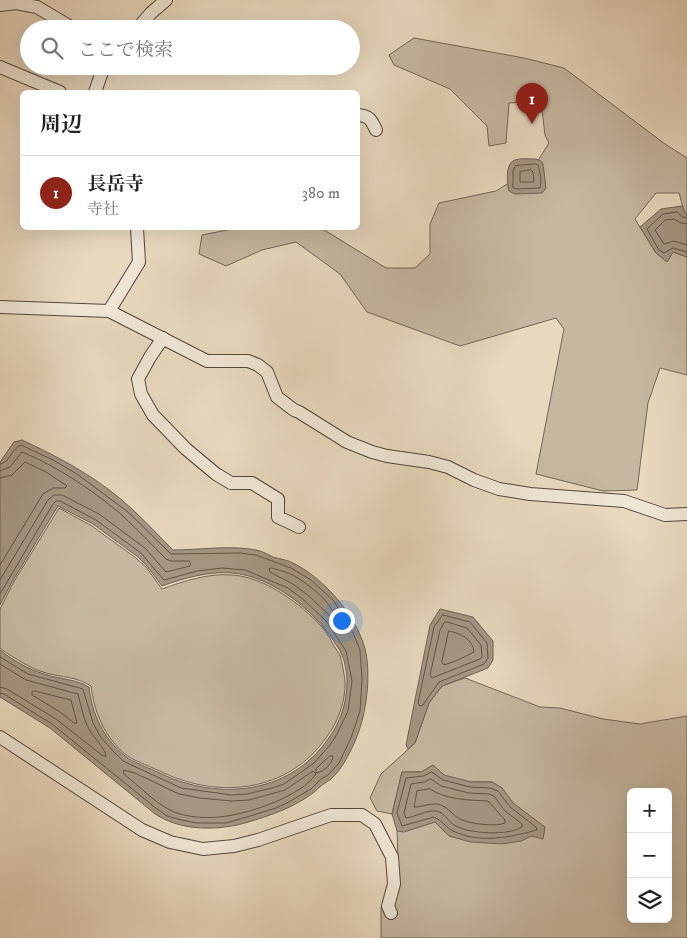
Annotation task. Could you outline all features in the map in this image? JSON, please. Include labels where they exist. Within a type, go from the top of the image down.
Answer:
[{"type":"street","points":[[145,20],[166,0]]},
{"type":"street","points":[[0,5],[16,4],[37,7],[59,20]]},
{"type":"street","points":[[0,67],[55,90]]},
{"type":"street","points":[[96,90],[101,75]]},
{"type":"street","points":[[360,114],[366,115],[371,119],[376,130]]},
{"type":"street","points":[[109,311],[139,262],[137,230]]},
{"type":"street","points":[[0,307],[109,311],[207,361],[248,361],[258,365],[267,372],[277,397],[294,410],[347,442],[372,452],[448,467],[474,480],[499,488],[530,494],[624,502],[665,515],[687,514]]},
{"type":"street","points":[[163,338],[139,374],[138,379],[141,394],[153,414],[186,449],[216,474],[231,482],[252,482],[278,499],[278,518],[298,527]]},
{"type":"street","points":[[0,737],[142,830],[178,844],[203,849],[234,846],[258,840],[331,815],[362,815],[374,824],[392,857],[394,884],[388,906],[391,913]]},
{"type":"shaded area","points":[[414,38],[524,58],[564,68],[665,144],[687,158],[687,215],[679,193],[656,193],[635,219],[656,253],[667,261],[673,252],[687,257],[687,375],[660,368],[648,403],[637,490],[603,491],[536,474],[564,329],[556,318],[460,346],[367,312],[340,274],[296,242],[262,250],[226,266],[199,254],[202,235],[227,230],[324,230],[386,268],[415,268],[430,254],[430,224],[439,203],[496,191],[534,167],[549,143],[545,135],[541,101],[509,103],[506,143],[489,146],[487,126],[450,89],[394,65],[389,55]]},
{"type":"shaded area","points":[[59,508],[92,526],[136,558],[146,567],[162,589],[205,576],[232,575],[244,577],[269,586],[281,593],[313,618],[325,631],[340,655],[345,678],[345,689],[343,704],[334,725],[326,738],[310,756],[293,770],[273,780],[252,786],[230,788],[185,781],[134,760],[112,741],[98,715],[91,686],[75,679],[34,669],[1,649],[0,609],[13,583]]},
{"type":"shaded area","points":[[465,678],[540,707],[560,708],[603,719],[640,724],[687,716],[687,938],[381,938],[381,907],[399,886],[397,831],[435,822],[449,836],[521,841],[545,828],[513,803],[502,788],[492,782],[471,782],[421,772],[402,772],[392,814],[377,811],[370,798],[381,774],[415,743],[429,703],[442,686]]},
{"type":"water","points":[[520,159],[536,159],[543,164],[546,188],[542,193],[515,194],[509,191],[508,169],[512,162]]},
{"type":"water","points":[[682,206],[687,215],[687,257],[673,252],[667,262],[656,253],[640,227],[661,209]]},
{"type":"water","points":[[22,440],[66,462],[107,488],[132,509],[173,550],[236,548],[260,551],[292,563],[306,571],[328,589],[347,611],[361,636],[368,668],[366,701],[359,731],[344,763],[331,779],[297,803],[245,823],[210,828],[186,826],[164,819],[154,813],[50,728],[0,697],[0,650],[32,670],[79,682],[89,687],[93,707],[100,725],[111,742],[128,758],[184,783],[207,788],[230,789],[252,787],[274,781],[294,771],[312,757],[328,739],[336,726],[342,712],[347,690],[345,663],[335,643],[316,619],[291,597],[277,588],[247,576],[232,573],[214,573],[197,576],[162,586],[138,557],[93,524],[58,506],[0,605],[0,462],[14,442]]},
{"type":"water","points":[[440,609],[473,617],[493,641],[493,660],[488,668],[442,686],[429,703],[415,743],[408,749],[406,745],[430,625]]},
{"type":"water","points":[[433,765],[444,775],[471,782],[492,782],[502,788],[513,803],[545,827],[543,839],[531,836],[521,841],[502,844],[471,842],[449,836],[435,822],[404,832],[397,831],[392,814],[402,772],[421,772]]},
{"type":"place","name":"長岳寺","points":[[532,124]]}]
